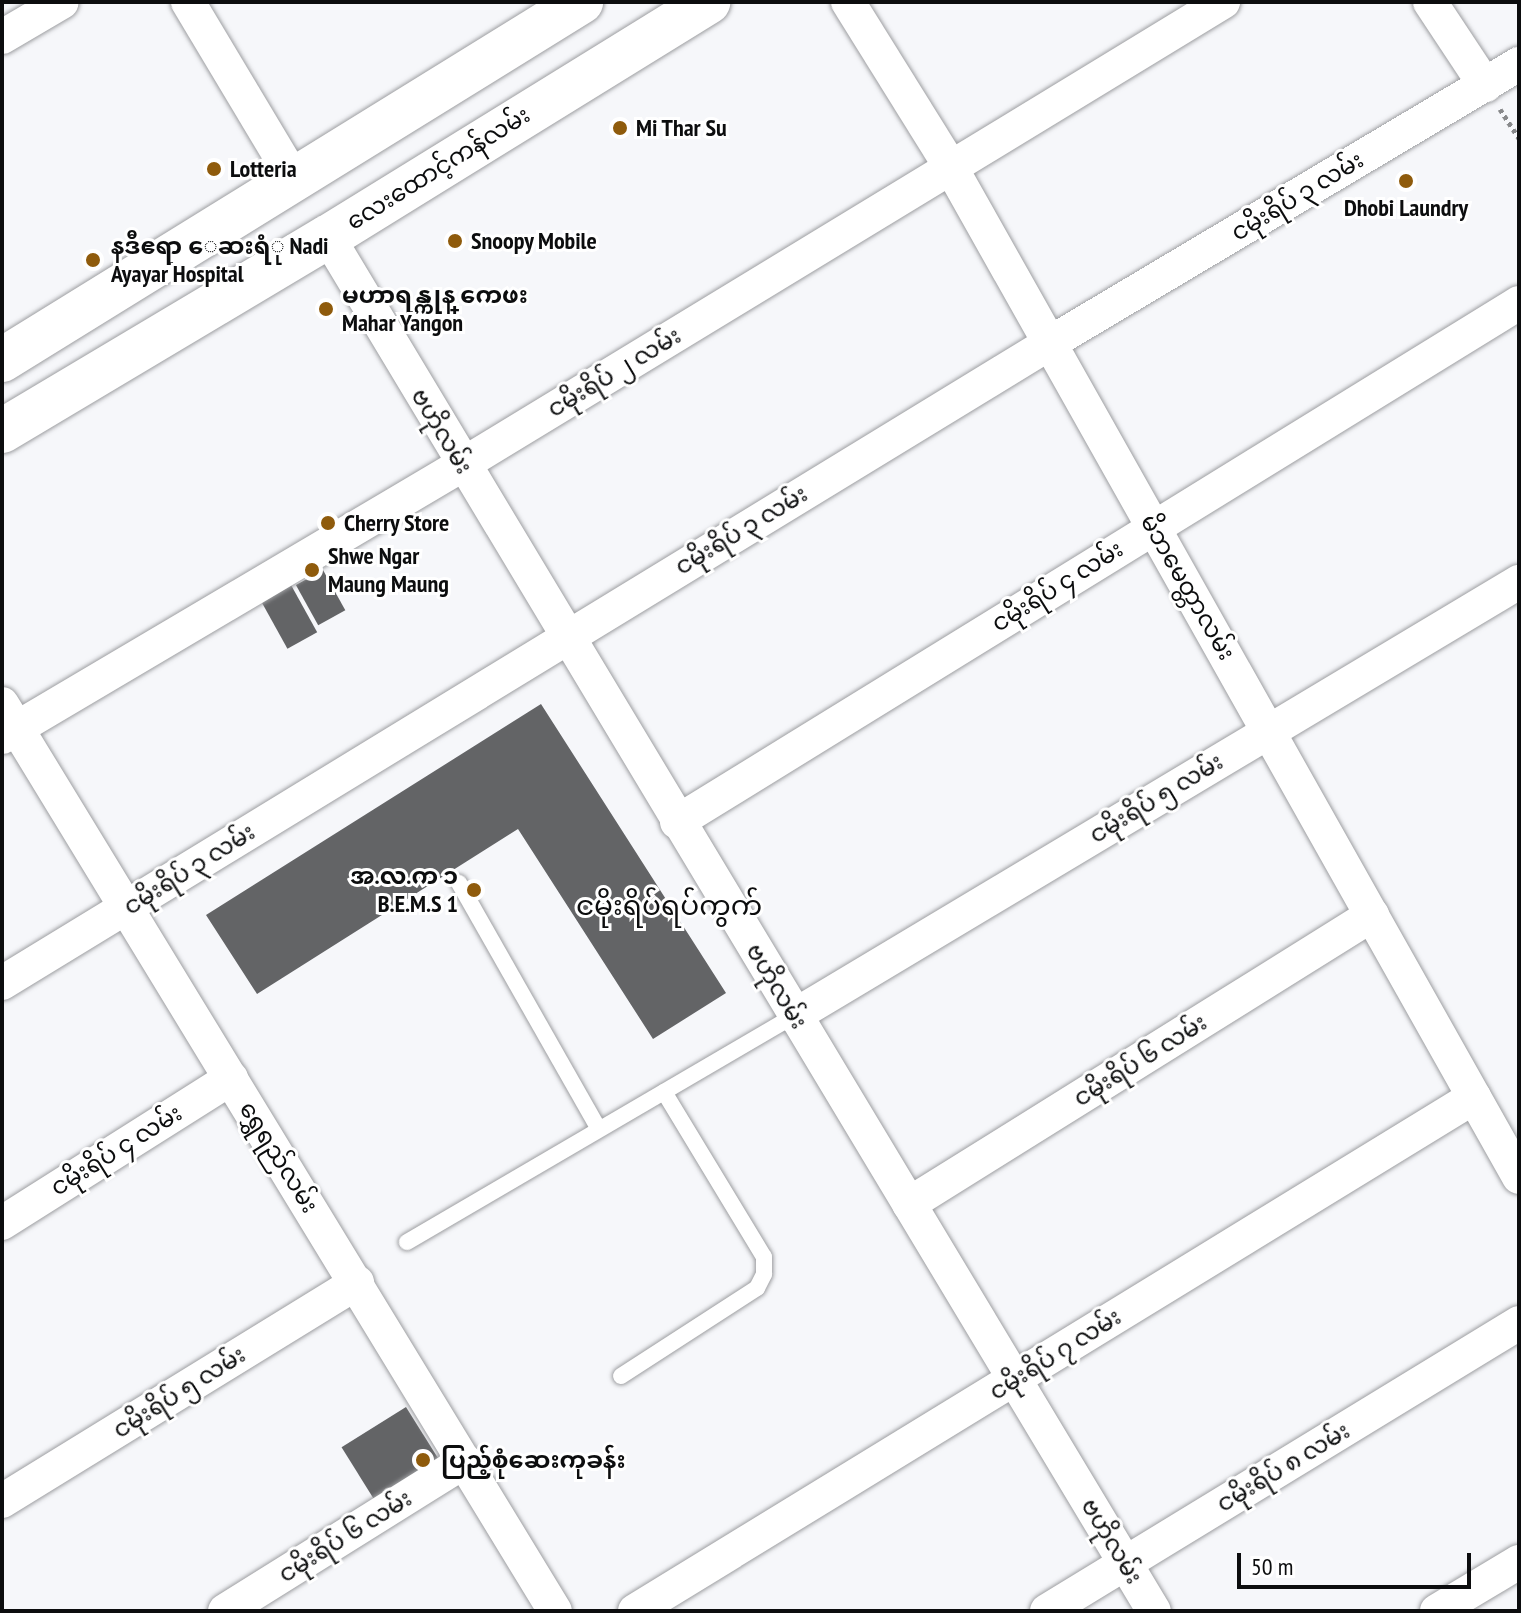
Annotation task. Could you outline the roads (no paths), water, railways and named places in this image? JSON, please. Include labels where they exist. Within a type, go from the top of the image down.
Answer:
[{"type":"main road","points":[[2,360],[581,2]]},
{"type":"main road","name":"လေးထောင့်ကန်လမ်း","points":[[2,431],[328,237],[708,2]]},
{"type":"main road","points":[[295,181],[328,237]]},
{"type":"main road","points":[[40,337],[72,390]]},
{"type":"street","points":[[2,37],[62,2]]},
{"type":"street","points":[[188,2],[295,181]]},
{"type":"street","name":"မိဘမေတ္တာလမ်း","points":[[848,2],[950,166],[1270,729],[1519,1177]]},
{"type":"street","name":"ငမိုးရိပ် ၂ လမ်း","points":[[7,723],[462,465],[1223,2]]},
{"type":"street","points":[[1430,2],[1485,85]]},
{"type":"street","name":"ငမိုးရိပ် ၃ လမ်း","points":[[2,983],[1050,343],[1519,64]]},
{"type":"street","name":"ဗဟိုလမ်း","points":[[328,237],[462,465],[1154,1611]]},
{"type":"street","name":"ငမိုးရိပ် ၄ လမ်း","points":[[677,822],[1519,303]]},
{"type":"street","name":"ငမိုးရိပ် ၅ လမ်း","points":[[794,1016],[1519,582]]},
{"type":"street","name":"ရွှေရည်လမ်း","points":[[7,723],[231,1078],[555,1611]]},
{"type":"street","name":"ငမိုးရိပ် ၆ လမ်း","points":[[909,1204],[1372,915]]},
{"type":"street","name":"ငမိုးရိပ် ၄ လမ်း","points":[[2,1223],[231,1078]]},
{"type":"street","name":"ငမိုးရိပ် ၇ လမ်း","points":[[635,1611],[1474,1097]]},
{"type":"street","name":"ငမိုးရိပ် ၅ လမ်း","points":[[2,1501],[357,1283]]},
{"type":"street","name":"ငမိုးရိပ် ၈ လမ်း","points":[[1047,1611],[1519,1323]]},
{"type":"street","name":"ငမိုးရိပ် ၆ လမ်း","points":[[225,1611],[465,1461]]},
{"type":"street","points":[[1437,1611],[1519,1562]]},
{"type":"lane","points":[[459,883],[598,1128]]},
{"type":"lane","points":[[407,1242],[794,1016]]},
{"type":"lane","points":[[621,1376],[757,1288],[764,1274],[764,1257],[664,1092]]},
{"type":"place","name":"Mi Thar Su","points":[[620,128]]},
{"type":"place","name":"Lotteria","points":[[214,169]]},
{"type":"place","name":"Dhobi Laundry","points":[[1406,181]]},
{"type":"place","name":"Snoopy Mobile","points":[[455,241]]},
{"type":"place","name":"နဒီဧရာ ေဆးရံု Nadi Ayayar Hospital","points":[[93,260]]},
{"type":"place","name":"မဟာရန္ကုန္ ကေဖး Mahar Yangon","points":[[326,309]]},
{"type":"place","name":"Cherry Store","points":[[328,523]]},
{"type":"place","name":"Shwe Ngar Maung Maung","points":[[312,570]]},
{"type":"place","name":"အ.လ.က ၁ B.E.M.S 1","points":[[474,890]]},
{"type":"place","name":"ပြည့်စုံဆေးကုခန်း","points":[[423,1460]]},
{"type":"district","name":"ငမိုးရိပ်ရပ်ကွက်","points":[[669,905]]}]
